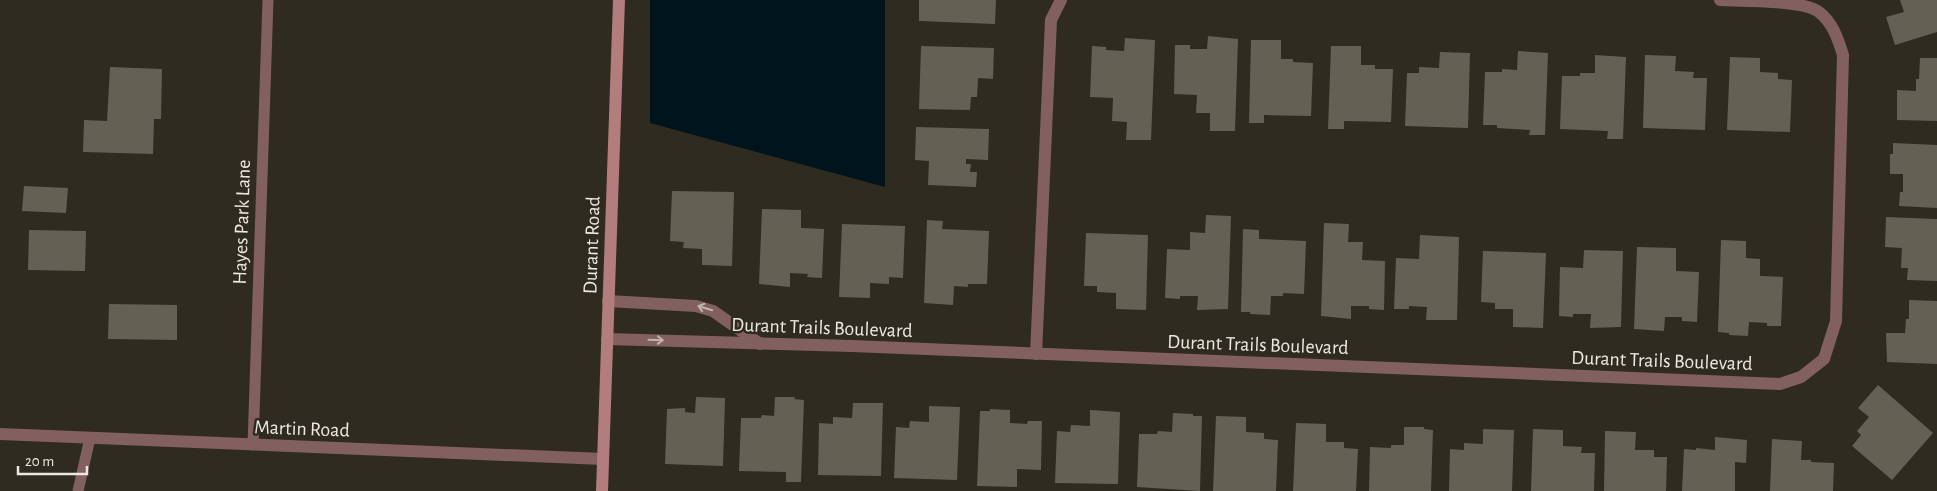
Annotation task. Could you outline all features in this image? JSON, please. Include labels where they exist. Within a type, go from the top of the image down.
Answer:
[{"type":"street","name":"Durant Road","points":[[602,491],[619,0]]},
{"type":"street","points":[[1036,354],[1051,20],[1061,0]]},
{"type":"street","name":"Durant Trails Boulevard","points":[[607,339],[1780,384],[1801,376],[1824,359],[1836,321],[1843,55],[1835,30],[1818,11],[1795,3],[1720,0]]},
{"type":"street","points":[[608,301],[696,306],[713,310],[760,344]]},
{"type":"street","name":"Martin Road","points":[[0,434],[603,459]]},
{"type":"lane","name":"Hayes Park Lane","points":[[253,445],[268,0]]},
{"type":"lane","points":[[78,491],[90,438]]},
{"type":"water","points":[[650,0],[885,0],[885,187],[650,123]]},
{"type":"building","points":[[919,0],[996,0],[995,24],[919,21]]},
{"type":"building","points":[[1900,0],[1937,0],[1937,32],[1895,45],[1886,17],[1904,12]]},
{"type":"building","points":[[1208,36],[1238,39],[1235,131],[1210,131],[1210,113],[1196,113],[1197,95],[1174,94],[1175,45],[1190,45],[1190,49],[1207,49]]},
{"type":"building","points":[[1125,38],[1155,40],[1151,140],[1126,140],[1127,122],[1112,121],[1113,98],[1090,97],[1092,46],[1106,47],[1106,50],[1124,51]]},
{"type":"building","points":[[1251,40],[1281,40],[1281,59],[1313,63],[1311,116],[1264,115],[1264,123],[1249,123]]},
{"type":"building","points":[[921,46],[994,48],[993,79],[978,78],[977,97],[971,97],[970,110],[919,109]]},
{"type":"building","points":[[1331,46],[1361,46],[1361,65],[1375,65],[1375,69],[1393,69],[1391,122],[1344,121],[1344,129],[1328,129]]},
{"type":"building","points":[[1518,51],[1548,53],[1545,135],[1529,135],[1530,130],[1497,128],[1497,125],[1483,125],[1485,72],[1502,72],[1502,69],[1517,70]]},
{"type":"building","points":[[1440,52],[1470,53],[1468,128],[1405,126],[1407,73],[1419,73],[1419,67],[1439,68]]},
{"type":"building","points":[[1595,55],[1626,57],[1623,139],[1607,139],[1608,131],[1560,129],[1562,76],[1580,76],[1580,73],[1595,73]]},
{"type":"building","points":[[1645,55],[1676,56],[1675,71],[1694,72],[1693,78],[1707,78],[1705,130],[1643,128]]},
{"type":"building","points":[[1730,57],[1760,58],[1760,72],[1778,73],[1778,79],[1792,80],[1790,132],[1727,130]]},
{"type":"building","points":[[1920,58],[1937,58],[1937,121],[1897,120],[1897,90],[1916,91],[1916,79],[1919,79]]},
{"type":"building","points":[[110,67],[162,69],[161,119],[154,119],[153,154],[83,152],[84,120],[107,121]]},
{"type":"building","points":[[916,127],[989,129],[988,160],[966,159],[966,164],[971,164],[970,172],[977,172],[976,187],[928,185],[929,161],[915,160]]},
{"type":"building","points":[[1893,143],[1937,145],[1937,208],[1899,206],[1900,192],[1903,192],[1903,174],[1890,174],[1890,154],[1893,154]]},
{"type":"building","points":[[24,186],[68,188],[66,213],[22,211]]},
{"type":"building","points":[[672,191],[734,192],[732,266],[702,265],[702,249],[683,248],[684,242],[670,241]]},
{"type":"building","points":[[762,209],[801,210],[801,228],[824,229],[822,278],[807,277],[808,274],[790,273],[790,287],[759,284]]},
{"type":"building","points":[[1206,215],[1231,216],[1228,309],[1197,310],[1198,296],[1180,296],[1180,299],[1165,298],[1167,249],[1190,250],[1190,232],[1205,233]]},
{"type":"building","points":[[1886,217],[1937,219],[1937,281],[1907,280],[1908,268],[1901,268],[1902,248],[1885,247]]},
{"type":"building","points":[[927,220],[943,221],[942,229],[989,231],[987,284],[968,284],[968,287],[954,286],[953,305],[924,303]]},
{"type":"building","points":[[1324,223],[1349,224],[1348,242],[1363,242],[1362,260],[1385,261],[1384,310],[1369,309],[1369,306],[1351,306],[1351,319],[1321,316]]},
{"type":"building","points":[[842,224],[905,226],[903,278],[889,277],[889,284],[870,283],[870,298],[839,297]]},
{"type":"building","points":[[1243,229],[1259,230],[1259,239],[1306,241],[1304,294],[1283,293],[1283,296],[1271,296],[1270,315],[1241,312]]},
{"type":"building","points":[[29,230],[86,231],[85,271],[28,270]]},
{"type":"building","points":[[1086,233],[1148,235],[1146,310],[1116,309],[1116,293],[1097,292],[1097,286],[1084,286]]},
{"type":"building","points":[[1420,235],[1459,237],[1457,320],[1426,320],[1427,307],[1409,306],[1409,309],[1394,309],[1396,258],[1419,259]]},
{"type":"building","points":[[1721,240],[1746,241],[1746,258],[1760,259],[1760,276],[1783,277],[1781,326],[1767,326],[1767,323],[1749,322],[1748,336],[1729,335],[1729,333],[1718,332]]},
{"type":"building","points":[[1637,247],[1676,248],[1676,271],[1699,272],[1697,322],[1682,321],[1682,317],[1665,317],[1664,331],[1634,329]]},
{"type":"building","points":[[1584,250],[1623,251],[1621,327],[1590,328],[1591,314],[1573,314],[1573,317],[1559,316],[1560,267],[1583,268]]},
{"type":"building","points":[[1483,251],[1546,253],[1543,328],[1513,327],[1513,309],[1495,309],[1495,303],[1481,302]]},
{"type":"building","points":[[1909,300],[1937,301],[1937,364],[1887,362],[1886,333],[1905,333],[1906,319],[1909,319]]},
{"type":"building","points":[[109,304],[177,305],[177,340],[108,339]]},
{"type":"building","points":[[1878,385],[1933,433],[1892,480],[1852,446],[1861,435],[1857,431],[1869,417],[1858,408]]},
{"type":"building","points":[[696,397],[725,398],[723,466],[665,464],[667,409],[685,408],[685,412],[695,413]]},
{"type":"building","points":[[775,397],[795,397],[794,399],[804,400],[801,482],[786,482],[786,472],[739,471],[741,418],[761,418],[762,415],[774,416]]},
{"type":"building","points":[[853,403],[883,403],[881,476],[818,475],[819,423],[833,424],[833,417],[852,418]]},
{"type":"building","points":[[929,406],[960,407],[957,480],[894,478],[896,427],[909,428],[910,421],[929,422]]},
{"type":"building","points":[[990,409],[1010,410],[1010,423],[1027,424],[1028,421],[1042,421],[1041,470],[1017,469],[1017,487],[977,486],[980,411],[990,411]]},
{"type":"building","points":[[1090,410],[1120,412],[1118,484],[1055,483],[1057,431],[1070,432],[1071,425],[1090,426]]},
{"type":"building","points":[[1173,413],[1202,416],[1200,491],[1137,487],[1139,434],[1157,434],[1158,431],[1172,432]]},
{"type":"building","points":[[1216,416],[1246,417],[1246,432],[1264,433],[1264,439],[1278,440],[1276,491],[1213,491]]},
{"type":"building","points":[[1296,423],[1326,424],[1326,442],[1344,442],[1344,448],[1358,449],[1356,491],[1293,491]]},
{"type":"building","points":[[1404,427],[1424,427],[1424,429],[1433,430],[1431,491],[1369,491],[1370,447],[1391,448],[1391,445],[1404,445]]},
{"type":"building","points":[[1483,429],[1514,430],[1512,491],[1449,491],[1450,449],[1464,450],[1464,443],[1483,444]]},
{"type":"building","points":[[1533,429],[1563,430],[1563,446],[1582,447],[1581,453],[1595,453],[1594,491],[1531,491]]},
{"type":"building","points":[[1605,431],[1636,432],[1635,450],[1654,450],[1654,457],[1667,457],[1666,491],[1604,491]]},
{"type":"building","points":[[1715,437],[1747,440],[1746,463],[1735,462],[1735,491],[1682,491],[1684,449],[1715,450]]},
{"type":"building","points":[[1772,439],[1802,441],[1801,460],[1834,463],[1833,491],[1770,491]]}]
